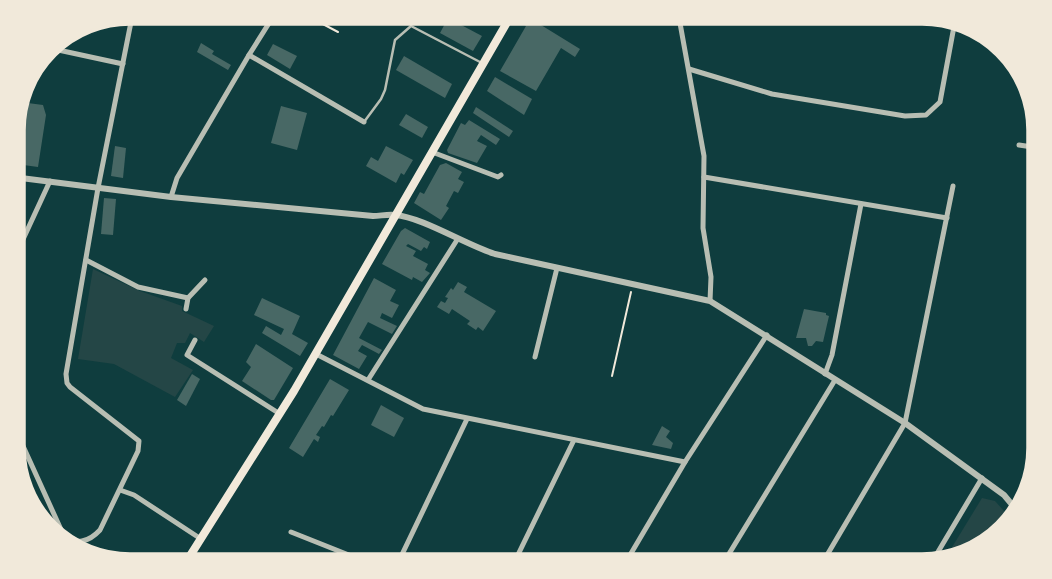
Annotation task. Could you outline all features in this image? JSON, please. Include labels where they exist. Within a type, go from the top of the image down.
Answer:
[{"type":"highway","points":[[191,554],[316,354],[506,24]]},
{"type":"street","points":[[81,542],[94,537],[100,530],[138,451],[139,441],[66,383],[98,188],[130,24]]},
{"type":"street","points":[[171,197],[177,178],[268,24]]},
{"type":"street","points":[[680,24],[704,156],[703,228],[711,276],[710,301]]},
{"type":"street","points":[[689,69],[772,94],[905,116],[926,115],[940,102],[952,29]]},
{"type":"street","points":[[61,51],[122,64]]},
{"type":"street","points":[[249,55],[364,122]]},
{"type":"street","points":[[1019,145],[1027,146]]},
{"type":"street","points":[[432,152],[477,170],[498,177],[501,175]]},
{"type":"street","points":[[705,177],[947,218]]},
{"type":"street","points":[[24,178],[171,197],[373,216],[396,215],[495,254],[710,301],[905,423],[1012,503]]},
{"type":"street","points":[[24,237],[50,181]]},
{"type":"street","points":[[827,554],[905,423],[953,186]]},
{"type":"street","points":[[825,374],[832,355],[861,204]]},
{"type":"street","points":[[368,380],[457,240]]},
{"type":"street","points":[[86,260],[138,287],[188,298]]},
{"type":"street","points":[[536,357],[557,268]]},
{"type":"street","points":[[186,309],[188,298],[205,280]]},
{"type":"street","points":[[631,554],[685,462],[766,335]]},
{"type":"street","points":[[195,340],[187,355],[280,414]]},
{"type":"street","points":[[316,354],[423,409],[685,462]]},
{"type":"street","points":[[729,554],[835,380]]},
{"type":"street","points":[[402,554],[467,419]]},
{"type":"street","points":[[518,554],[574,440]]},
{"type":"street","points":[[24,448],[60,527]]},
{"type":"street","points":[[937,553],[982,478]]},
{"type":"street","points":[[120,490],[134,495],[201,539]]},
{"type":"street","points":[[291,532],[346,554]]},
{"type":"lane","points":[[364,122],[385,90],[395,40],[411,26],[483,63]]},
{"type":"path","points":[[323,24],[338,32]]},
{"type":"path","points":[[612,376],[632,285]]},
{"type":"shaded area","points":[[93,269],[140,291],[182,306],[182,311],[214,326],[204,342],[190,333],[185,343],[177,343],[171,358],[193,370],[175,397],[114,364],[78,359]]},
{"type":"shaded area","points":[[982,498],[995,501],[1006,513],[986,533],[950,550]]},
{"type":"building","points":[[445,24],[459,24],[482,36],[473,51],[440,33]]},
{"type":"building","points":[[523,24],[539,24],[580,49],[575,57],[561,48],[536,91],[500,71],[526,26]]},
{"type":"building","points":[[201,43],[214,51],[212,54],[231,65],[228,70],[197,52]]},
{"type":"building","points":[[273,44],[297,56],[290,69],[267,55]]},
{"type":"building","points":[[404,56],[452,84],[445,98],[396,70]]},
{"type":"building","points":[[495,77],[532,99],[524,115],[487,91]]},
{"type":"building","points":[[28,103],[43,105],[46,115],[38,167],[24,165],[24,130]]},
{"type":"building","points":[[281,106],[307,113],[297,150],[271,143]]},
{"type":"building","points":[[476,107],[513,131],[509,137],[473,113]]},
{"type":"building","points":[[406,114],[428,127],[422,138],[399,125]]},
{"type":"building","points":[[469,120],[500,139],[496,145],[481,135],[477,141],[487,146],[477,163],[448,153],[447,150],[461,123],[465,125]]},
{"type":"building","points":[[115,146],[126,148],[123,178],[111,176]]},
{"type":"building","points":[[386,146],[413,160],[396,183],[366,166],[371,157],[378,161]]},
{"type":"building","points":[[446,163],[462,172],[458,179],[464,182],[458,193],[454,191],[446,206],[449,208],[441,220],[414,203],[420,192],[424,194],[440,165]]},
{"type":"building","points":[[104,198],[116,199],[113,235],[101,234]]},
{"type":"building","points":[[405,228],[430,242],[427,249],[424,247],[421,251],[408,244],[406,246],[416,251],[413,256],[428,264],[425,270],[430,273],[422,282],[413,277],[412,280],[382,264]]},
{"type":"building","points":[[374,278],[396,290],[390,301],[399,305],[392,318],[382,313],[380,318],[397,326],[392,334],[368,322],[359,338],[382,350],[379,354],[362,345],[358,351],[367,356],[359,369],[333,355]]},
{"type":"building","points":[[458,282],[467,287],[464,292],[496,311],[483,331],[467,324],[470,321],[452,309],[449,314],[437,307],[441,301],[445,303],[448,298],[445,297]]},
{"type":"building","points":[[262,298],[300,316],[292,334],[308,343],[300,356],[262,333],[266,326],[281,335],[284,329],[254,315]]},
{"type":"building","points":[[804,309],[829,316],[823,342],[816,341],[812,346],[808,346],[806,338],[796,338]]},
{"type":"building","points":[[256,344],[293,368],[274,400],[242,381],[251,367],[246,362]]},
{"type":"building","points":[[192,374],[200,379],[186,406],[177,400]]},
{"type":"building","points":[[330,379],[349,390],[333,416],[331,415],[316,435],[320,437],[318,442],[314,439],[303,457],[289,448]]},
{"type":"building","points":[[381,405],[404,418],[394,437],[371,425]]},
{"type":"building","points":[[662,426],[670,431],[666,437],[673,443],[671,449],[652,445]]}]
